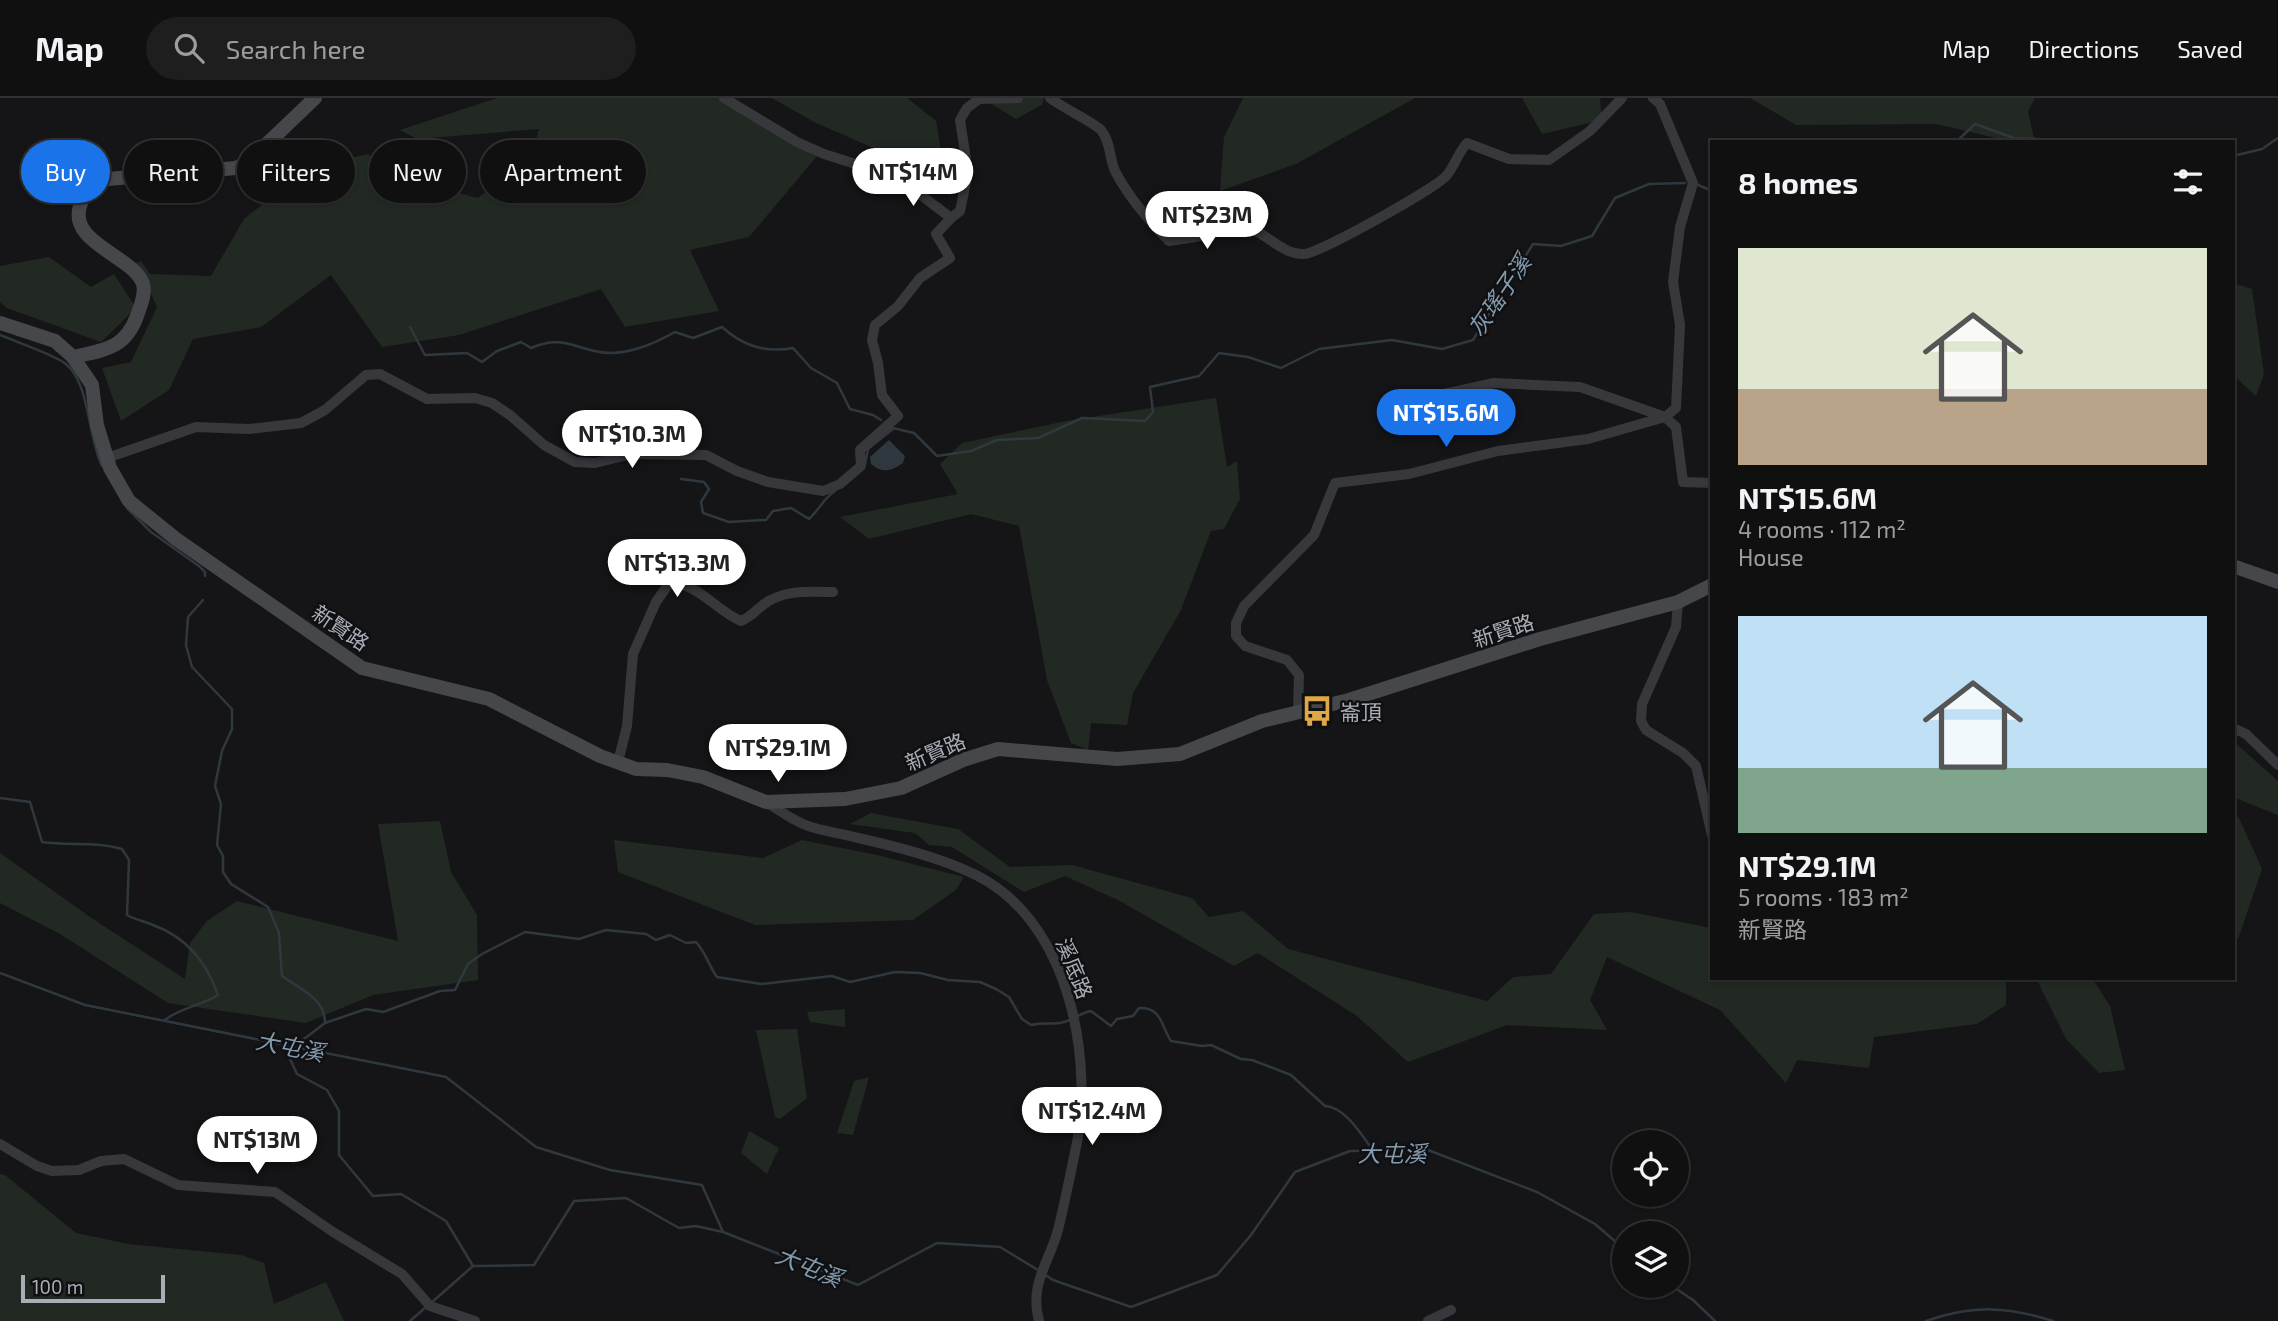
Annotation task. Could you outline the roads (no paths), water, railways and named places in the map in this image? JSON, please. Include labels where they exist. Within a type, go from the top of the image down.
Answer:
[{"type":"street","points":[[73,357],[107,349],[119,343],[131,331],[143,295],[143,283],[136,274],[88,236],[80,224],[78,210],[83,196],[94,185],[108,179],[236,168],[248,162],[315,98]]},
{"type":"street","points":[[724,98],[824,155],[890,175],[951,218]]},
{"type":"street","points":[[107,458],[196,427],[249,429],[301,422],[325,410],[366,375],[380,374],[427,400],[475,398],[492,403],[544,445],[575,462],[595,463],[632,454],[706,455],[768,482],[823,491],[840,484],[861,466],[860,450],[898,416],[881,395],[878,363],[872,340],[875,326],[898,306],[920,278],[950,258],[936,234],[960,211],[968,172],[960,120],[967,108],[979,99],[1018,98]]},
{"type":"street","points":[[1050,98],[1069,113],[1099,128],[1107,139],[1114,169],[1140,212],[1168,241],[1207,235],[1230,226],[1241,225],[1294,253],[1304,254],[1323,250],[1419,197],[1447,176],[1457,154],[1466,143],[1509,159],[1549,160],[1590,131],[1622,98]]},
{"type":"street","points":[[1298,713],[1299,675],[1287,660],[1245,646],[1236,636],[1236,623],[1244,606],[1314,535],[1335,483],[1409,474],[1498,452],[1588,439],[1665,417],[1676,408],[1680,324],[1673,282],[1680,227],[1693,183],[1660,104],[1653,98]]},
{"type":"street","name":"新賢路","points":[[0,323],[55,341],[73,357],[92,385],[97,425],[107,458],[129,501],[176,539],[362,668],[489,699],[600,756],[636,769],[667,770],[703,777],[766,802],[845,799],[893,790],[998,749],[1117,759],[1149,759],[1180,754],[1262,721],[1447,671],[1540,639],[1678,602],[1710,586]]},
{"type":"street","points":[[1444,394],[1493,383],[1580,387],[1665,417],[1676,427],[1683,481],[1710,483]]},
{"type":"street","points":[[2235,567],[2278,582]]},
{"type":"street","points":[[618,762],[626,726],[633,654],[656,602],[668,585],[678,582],[688,586],[731,617],[741,621],[750,617],[765,603],[790,592],[833,592]]},
{"type":"street","points":[[1678,602],[1676,627],[1642,704],[1641,721],[1646,730],[1683,753],[1696,766],[1710,826]]},
{"type":"street","points":[[2235,729],[2246,734],[2278,765]]},
{"type":"street","name":"溪底路","points":[[766,802],[807,826],[889,845],[975,874],[996,887],[1040,933],[1064,981],[1073,1011],[1082,1121],[1057,1233],[1037,1281],[1039,1321]]},
{"type":"street","points":[[0,1144],[37,1166],[52,1171],[79,1170],[101,1161],[124,1159],[178,1185],[275,1192],[333,1232],[402,1274],[430,1306],[475,1321]]},
{"type":"street","points":[[1428,1321],[1451,1310]]},
{"type":"waterway","name":"灰瑤子溪","points":[[1958,140],[1975,124],[2014,138],[2060,140]]},
{"type":"waterway","name":"灰瑤子溪","points":[[2235,156],[2262,149],[2278,138]]},
{"type":"waterway","name":"灰瑤子溪","points":[[893,428],[914,433],[937,456],[971,451],[997,440],[1038,438],[1082,418],[1145,421],[1153,412],[1150,387],[1199,376],[1219,353],[1248,357],[1281,368],[1319,349],[1392,340],[1442,349],[1473,340],[1533,244],[1561,246],[1592,236],[1615,198],[1649,184],[1685,183]]},
{"type":"waterway","name":"灰瑤子溪","points":[[1696,184],[1710,190]]},
{"type":"waterway","name":"灰瑤子溪","points":[[410,327],[425,355],[467,353],[482,362],[497,351],[521,342],[531,348],[554,342],[612,353],[645,346],[675,332],[693,338],[722,327],[738,339],[764,349],[793,348],[811,368],[837,383],[850,409],[881,420]]},
{"type":"waterway","points":[[0,335],[52,356],[66,364],[74,373],[80,384],[102,466]]},
{"type":"waterway","points":[[865,464],[868,449],[894,428]]},
{"type":"waterway","points":[[681,479],[704,482],[709,489],[701,502],[703,513],[729,522],[766,520],[773,511],[791,508],[809,519],[835,491]]},
{"type":"waterway","points":[[127,508],[151,532],[199,566],[205,576]]},
{"type":"waterway","points":[[203,600],[188,617],[186,645],[192,667],[232,709],[232,729],[222,751],[215,786],[221,804],[217,845],[223,856],[223,872],[231,884],[268,907],[279,933],[282,976],[310,995],[324,1014],[325,1023],[304,1039],[302,1048]]},
{"type":"waterway","points":[[0,798],[30,802],[42,842],[102,845],[122,849],[129,860],[127,915],[176,936],[194,952],[208,972],[218,995],[165,1020]]},
{"type":"waterway","points":[[325,1023],[366,1009],[383,1012],[440,991],[455,990],[468,964],[525,932],[579,939],[606,930],[646,934],[656,940],[670,935],[686,943],[696,942],[717,977],[761,984],[832,976],[850,982],[895,972],[980,982],[1009,997],[1022,1019],[1031,1025],[1060,1023],[1091,1011],[1111,1026],[1117,1019],[1133,1016],[1139,1008],[1147,1009],[1157,1014],[1171,1041],[1211,1045],[1241,1059],[1252,1060],[1291,1075],[1325,1106],[1346,1116],[1372,1149]]},
{"type":"waterway","name":"大屯溪","points":[[0,973],[85,1005],[446,1077],[536,1147],[610,1170],[702,1185],[723,1232],[858,1285],[937,1243],[1000,1247],[1038,1270]]},
{"type":"waterway","points":[[283,1044],[297,1074],[327,1090],[339,1111],[339,1155],[373,1196],[401,1194],[446,1221],[473,1266]]},
{"type":"waterway","name":"大屯溪","points":[[1044,1274],[1053,1280],[1131,1307],[1217,1275],[1251,1235],[1295,1172],[1350,1151],[1428,1150],[1537,1192],[1595,1224],[1612,1239]]},
{"type":"waterway","points":[[431,1303],[473,1266],[534,1265],[574,1201],[626,1198],[679,1228],[696,1226],[723,1232]]},
{"type":"waterway","name":"大屯溪","points":[[1689,1297],[1715,1321]]},
{"type":"waterway","points":[[410,1321],[426,1307]]},
{"type":"waterway","name":"大屯溪","points":[[1926,1321],[1959,1312],[1989,1309],[2020,1312],[2053,1321]]},
{"type":"place","name":"崙頂","points":[[1317,711]]}]
